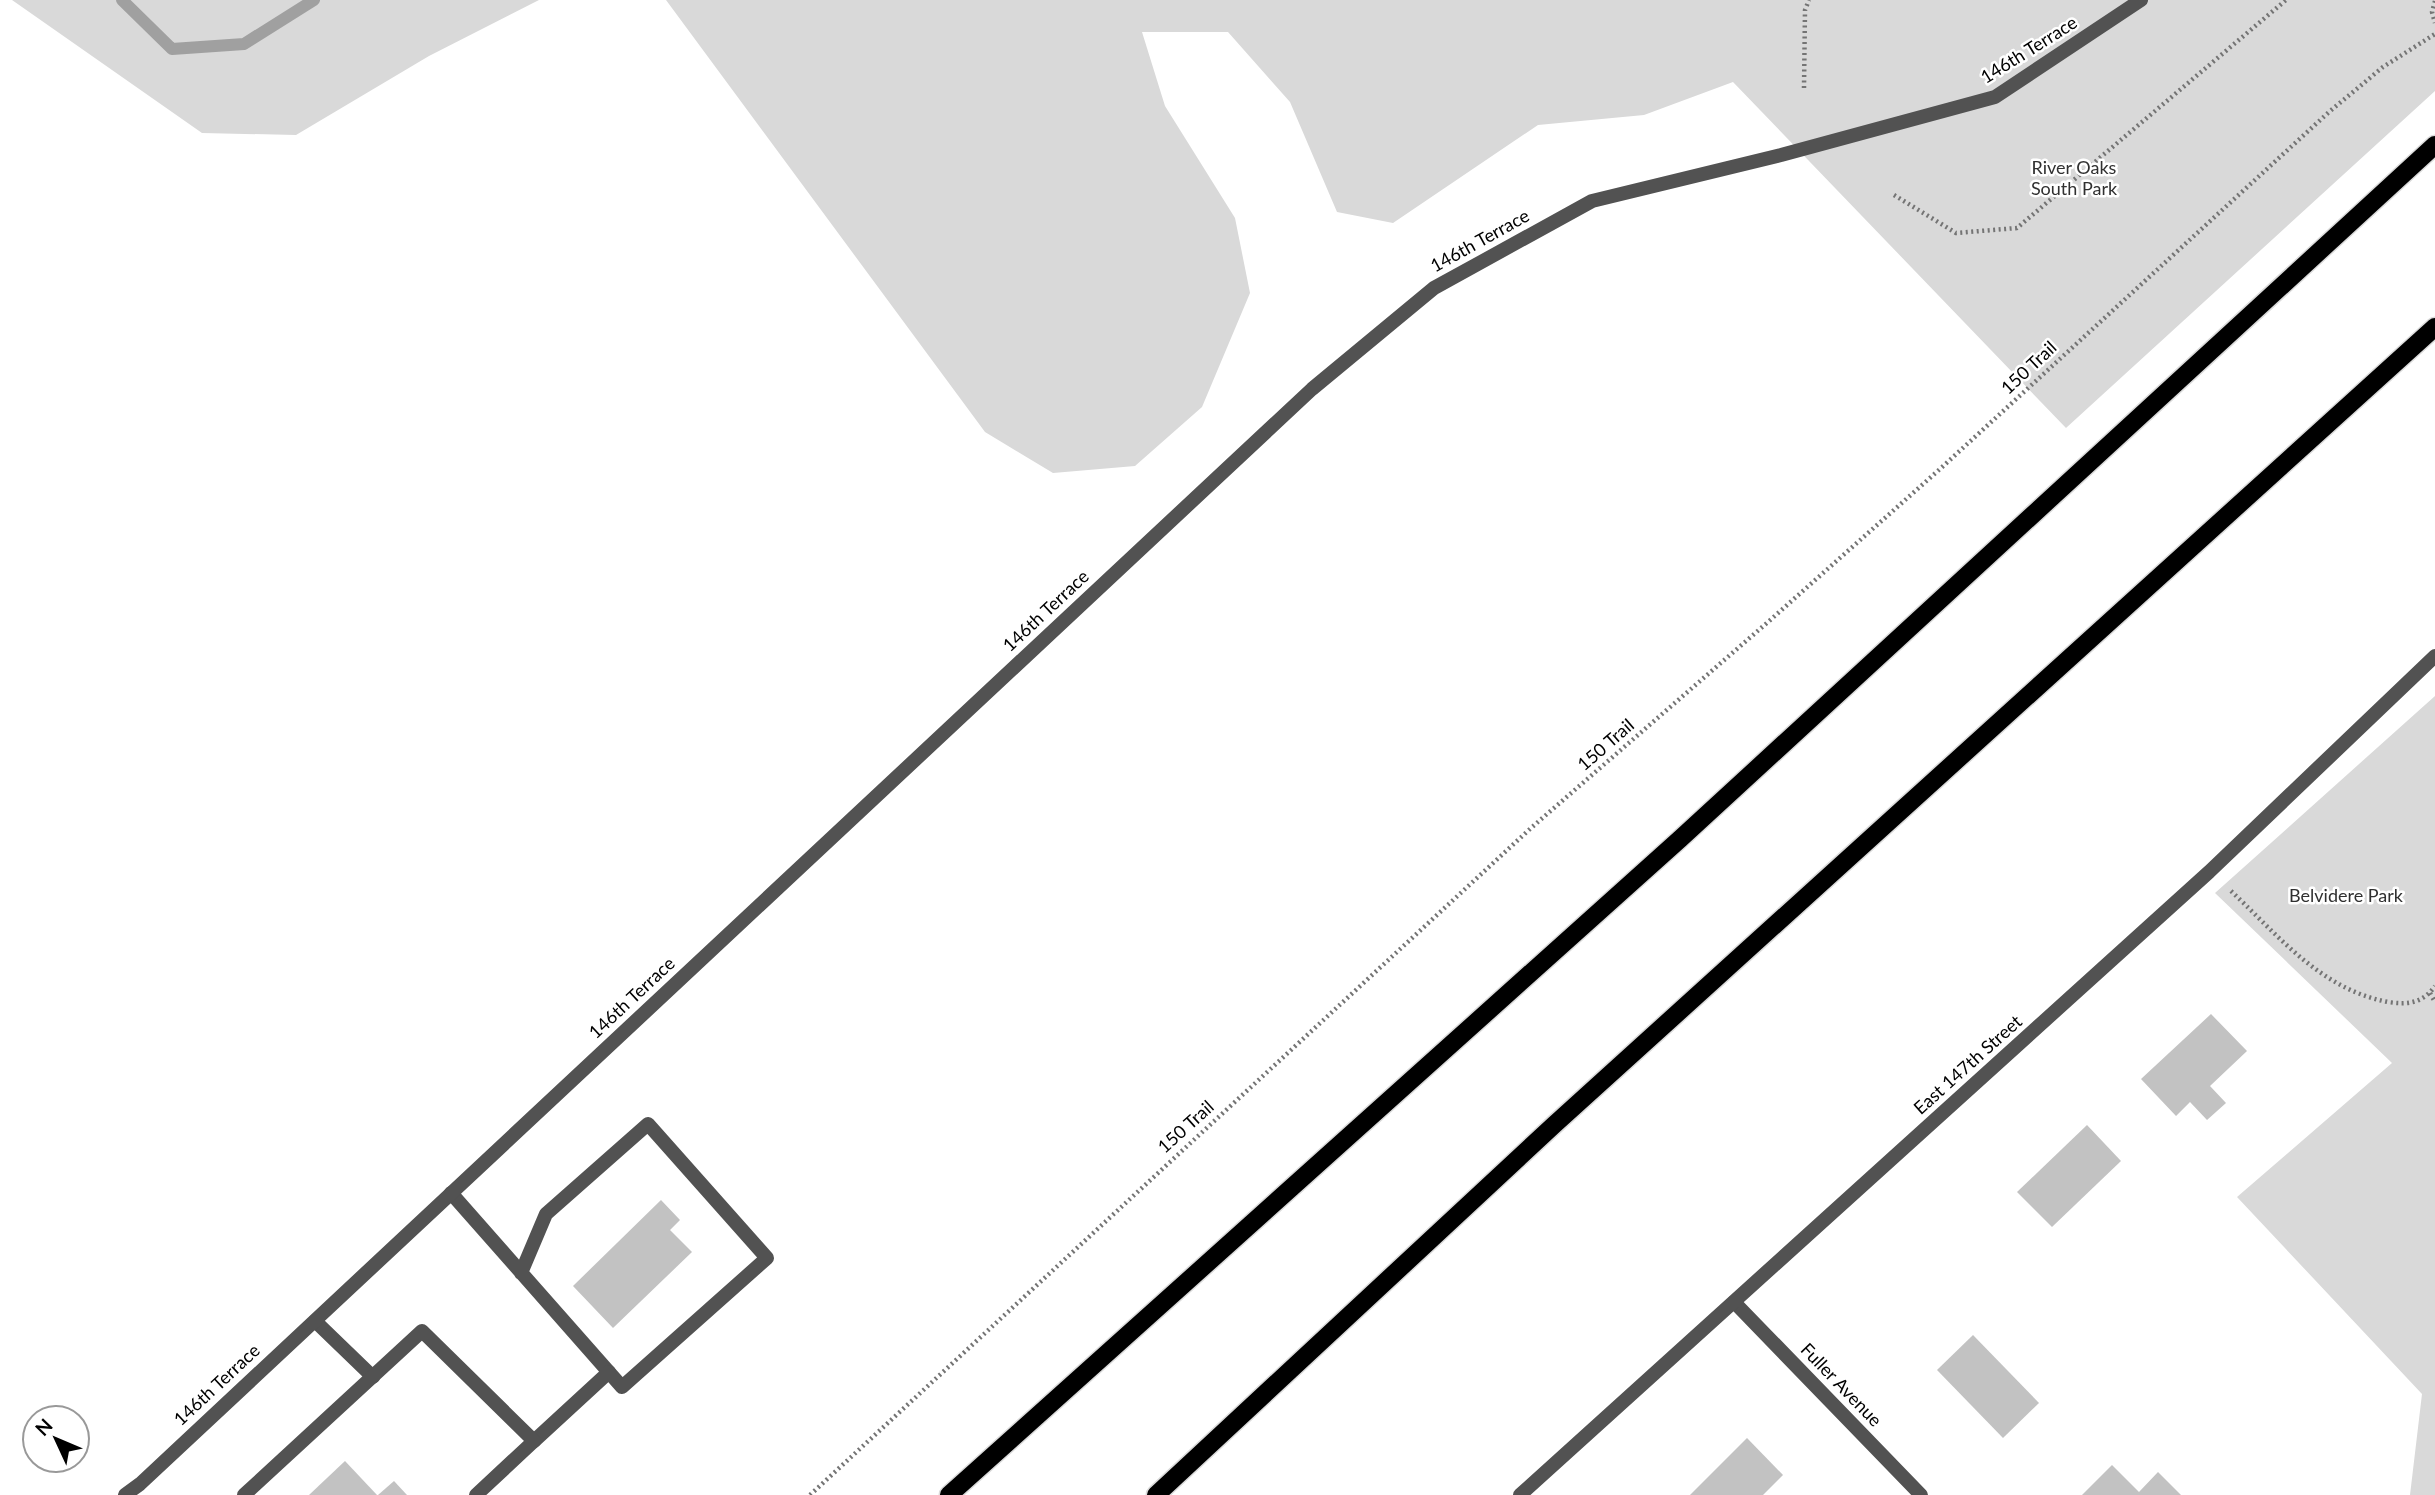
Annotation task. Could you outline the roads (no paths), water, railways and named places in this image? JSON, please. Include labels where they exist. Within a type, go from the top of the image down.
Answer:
[{"type":"main road","points":[[949,1495],[1670,848],[2435,145]]},
{"type":"main road","points":[[1156,1495],[1566,1114],[2435,327]]},
{"type":"street","name":"146th Terrace","points":[[129,1494],[1312,389],[1434,288],[1592,201],[1781,155],[1995,97],[2141,0]]},
{"type":"street","name":"East 147th Street","points":[[1520,1495],[2209,872],[2435,656]]},
{"type":"street","points":[[451,1193],[521,1273],[622,1387],[767,1258],[649,1124],[546,1214],[521,1273]]},
{"type":"street","name":"Fuller Avenue","points":[[1734,1302],[1921,1495]]},
{"type":"street","points":[[315,1321],[373,1377]]},
{"type":"street","points":[[244,1495],[422,1331],[534,1441]]},
{"type":"street","points":[[475,1495],[609,1372]]},
{"type":"waterway","points":[[122,0],[172,49],[244,44],[314,0]]},
{"type":"park label","name":"River Oaks South Park","points":[[2074,178]]},
{"type":"park label","name":"Belvidere Park","points":[[2346,896]]}]
